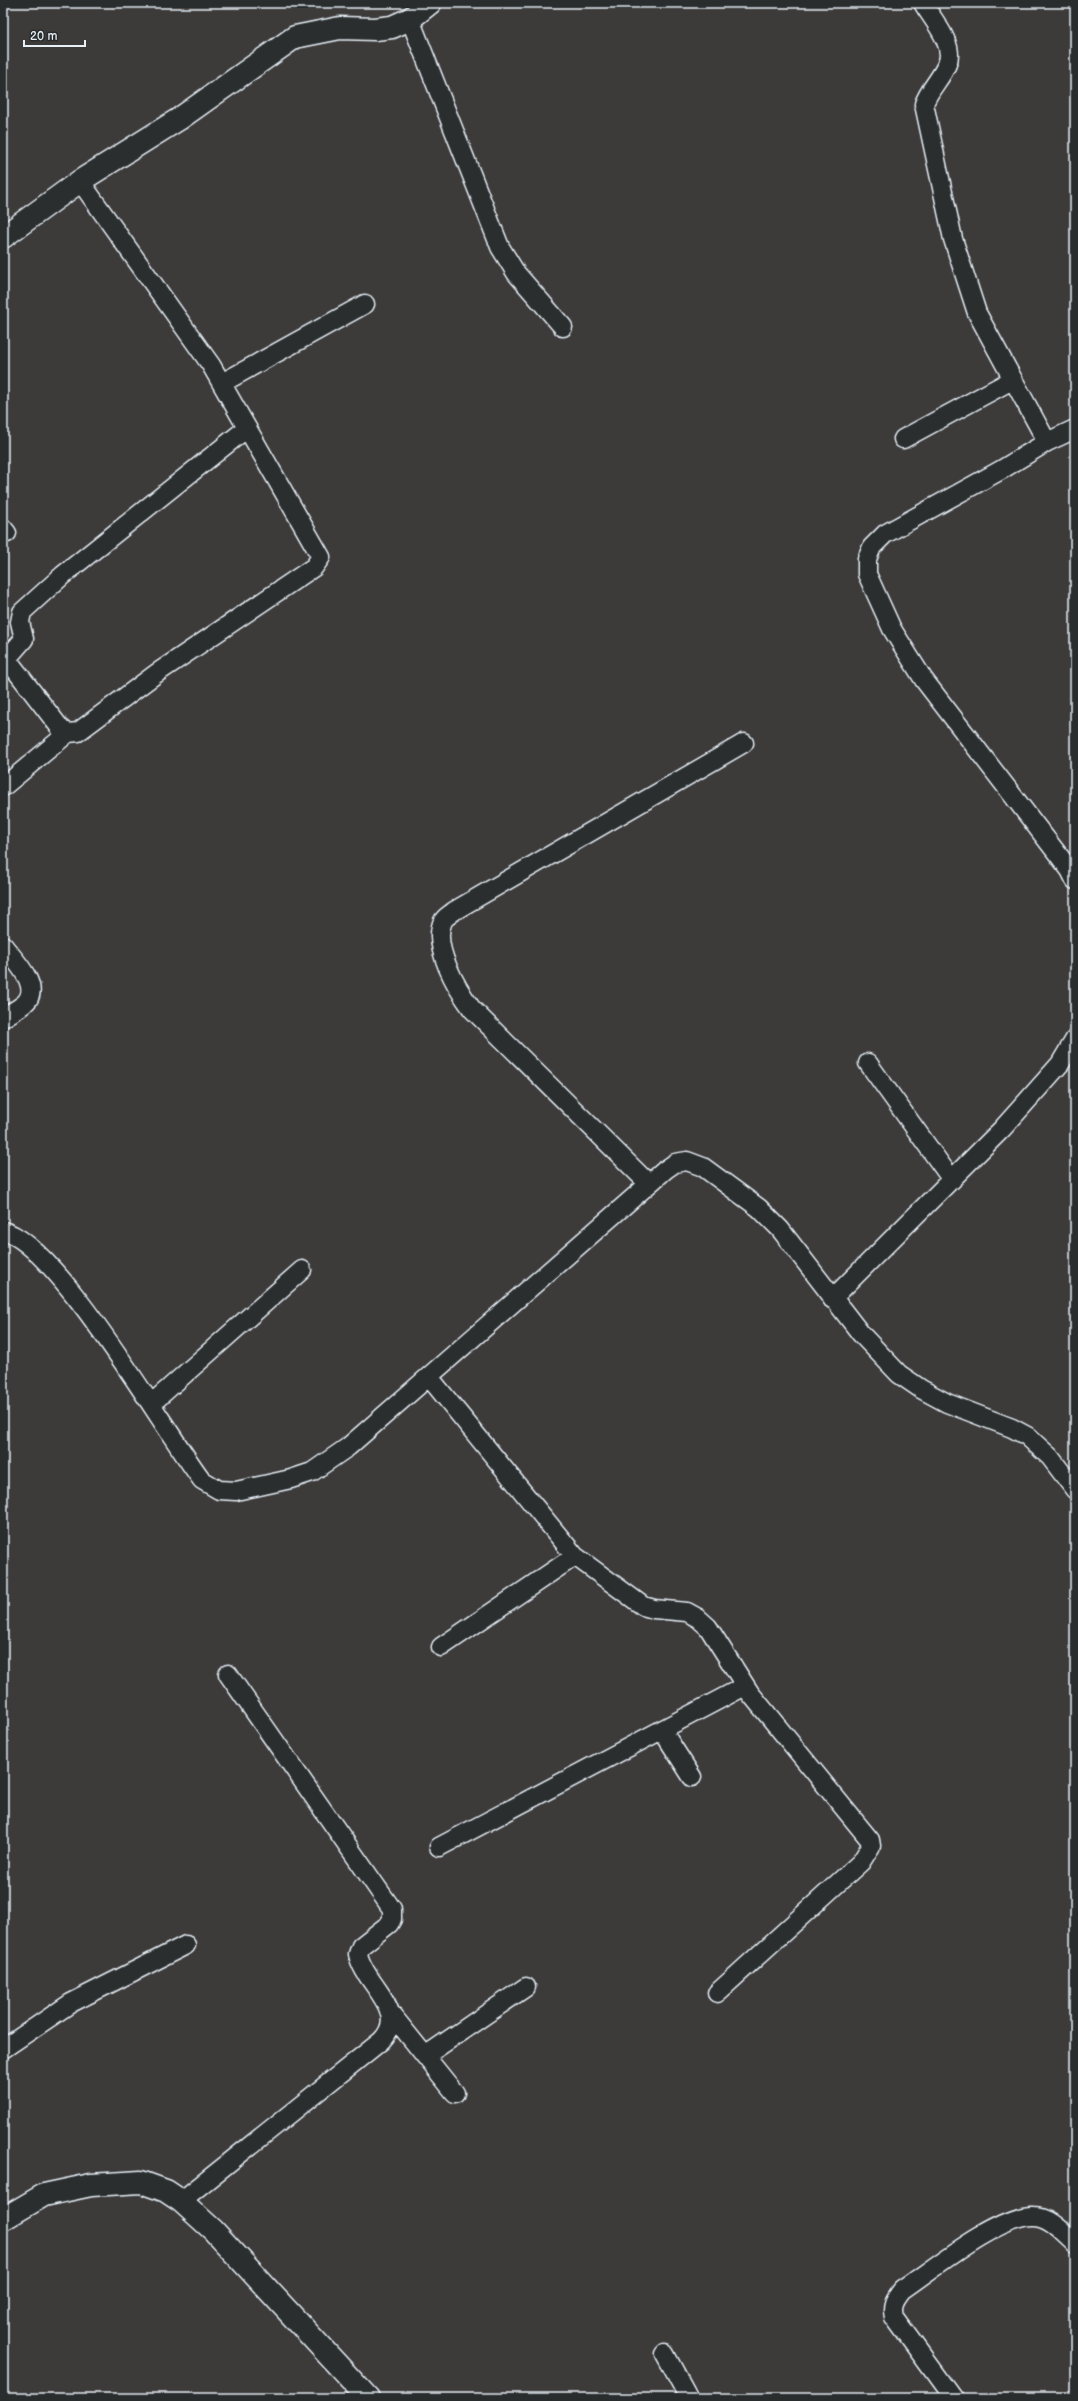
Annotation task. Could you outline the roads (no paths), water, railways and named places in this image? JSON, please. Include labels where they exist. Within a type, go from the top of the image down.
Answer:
[{"type":"street","points":[[3,237],[80,181],[179,119],[295,36],[340,28],[375,29],[392,27],[410,19],[430,3]]},
{"type":"street","points":[[925,4],[949,50],[947,65],[927,94],[924,104],[953,239],[977,313],[1047,442]]},
{"type":"street","points":[[410,19],[500,247],[516,273],[563,328]]},
{"type":"street","points":[[80,181],[222,383],[247,428],[288,502],[319,551],[321,557],[318,563],[157,673],[78,732],[68,733],[61,730],[5,661],[24,639],[20,622],[22,612],[63,575],[247,428]]},
{"type":"street","points":[[222,383],[365,304]]},
{"type":"street","points":[[903,439],[1012,380]]},
{"type":"street","points":[[1075,429],[1047,442],[1001,470],[885,534],[872,547],[867,559],[867,574],[892,629],[924,680],[1070,870],[1075,880]]},
{"type":"street","points":[[3,787],[68,733]]},
{"type":"street","points":[[649,1184],[472,1009],[451,976],[440,934],[443,921],[454,911],[744,743]]},
{"type":"street","points":[[3,945],[29,979],[31,988],[30,996],[26,1003],[3,1018]]},
{"type":"street","points":[[832,1299],[1002,1129],[1060,1064],[1075,1039]]},
{"type":"street","points":[[868,1063],[952,1180]]},
{"type":"street","points":[[3,1231],[16,1236],[30,1246],[63,1281],[110,1344],[202,1480],[219,1490],[236,1491],[291,1479],[312,1472],[348,1447],[649,1184],[675,1163],[687,1161],[703,1167],[759,1208],[780,1228],[832,1299],[861,1334],[899,1374],[921,1389],[946,1403],[1012,1428],[1027,1436],[1050,1457],[1075,1490]]},
{"type":"street","points":[[151,1404],[302,1270]]},
{"type":"street","points":[[429,1377],[575,1556],[643,1606],[654,1609],[687,1612],[698,1618],[716,1638],[745,1686],[866,1833],[871,1846],[861,1862],[717,1993]]},
{"type":"street","points":[[441,1647],[575,1556]]},
{"type":"street","points":[[228,1674],[392,1910],[392,1919],[389,1924],[361,1946],[358,1954],[389,2011],[454,2093]]},
{"type":"street","points":[[439,1847],[745,1686]]},
{"type":"street","points":[[662,1730],[692,1776]]},
{"type":"street","points":[[3,2049],[71,2003],[186,1945]]},
{"type":"street","points":[[425,2056],[526,1987]]},
{"type":"street","points":[[181,2201],[381,2041],[391,2029],[392,2021],[389,2011]]},
{"type":"street","points":[[3,2219],[44,2195],[91,2185],[123,2182],[141,2182],[155,2186],[181,2201],[213,2230],[368,2398]]},
{"type":"street","points":[[953,2398],[894,2317],[892,2309],[895,2299],[902,2290],[973,2242],[1011,2221],[1033,2216],[1052,2222],[1075,2243]]},
{"type":"street","points":[[665,2354],[689,2398]]}]
